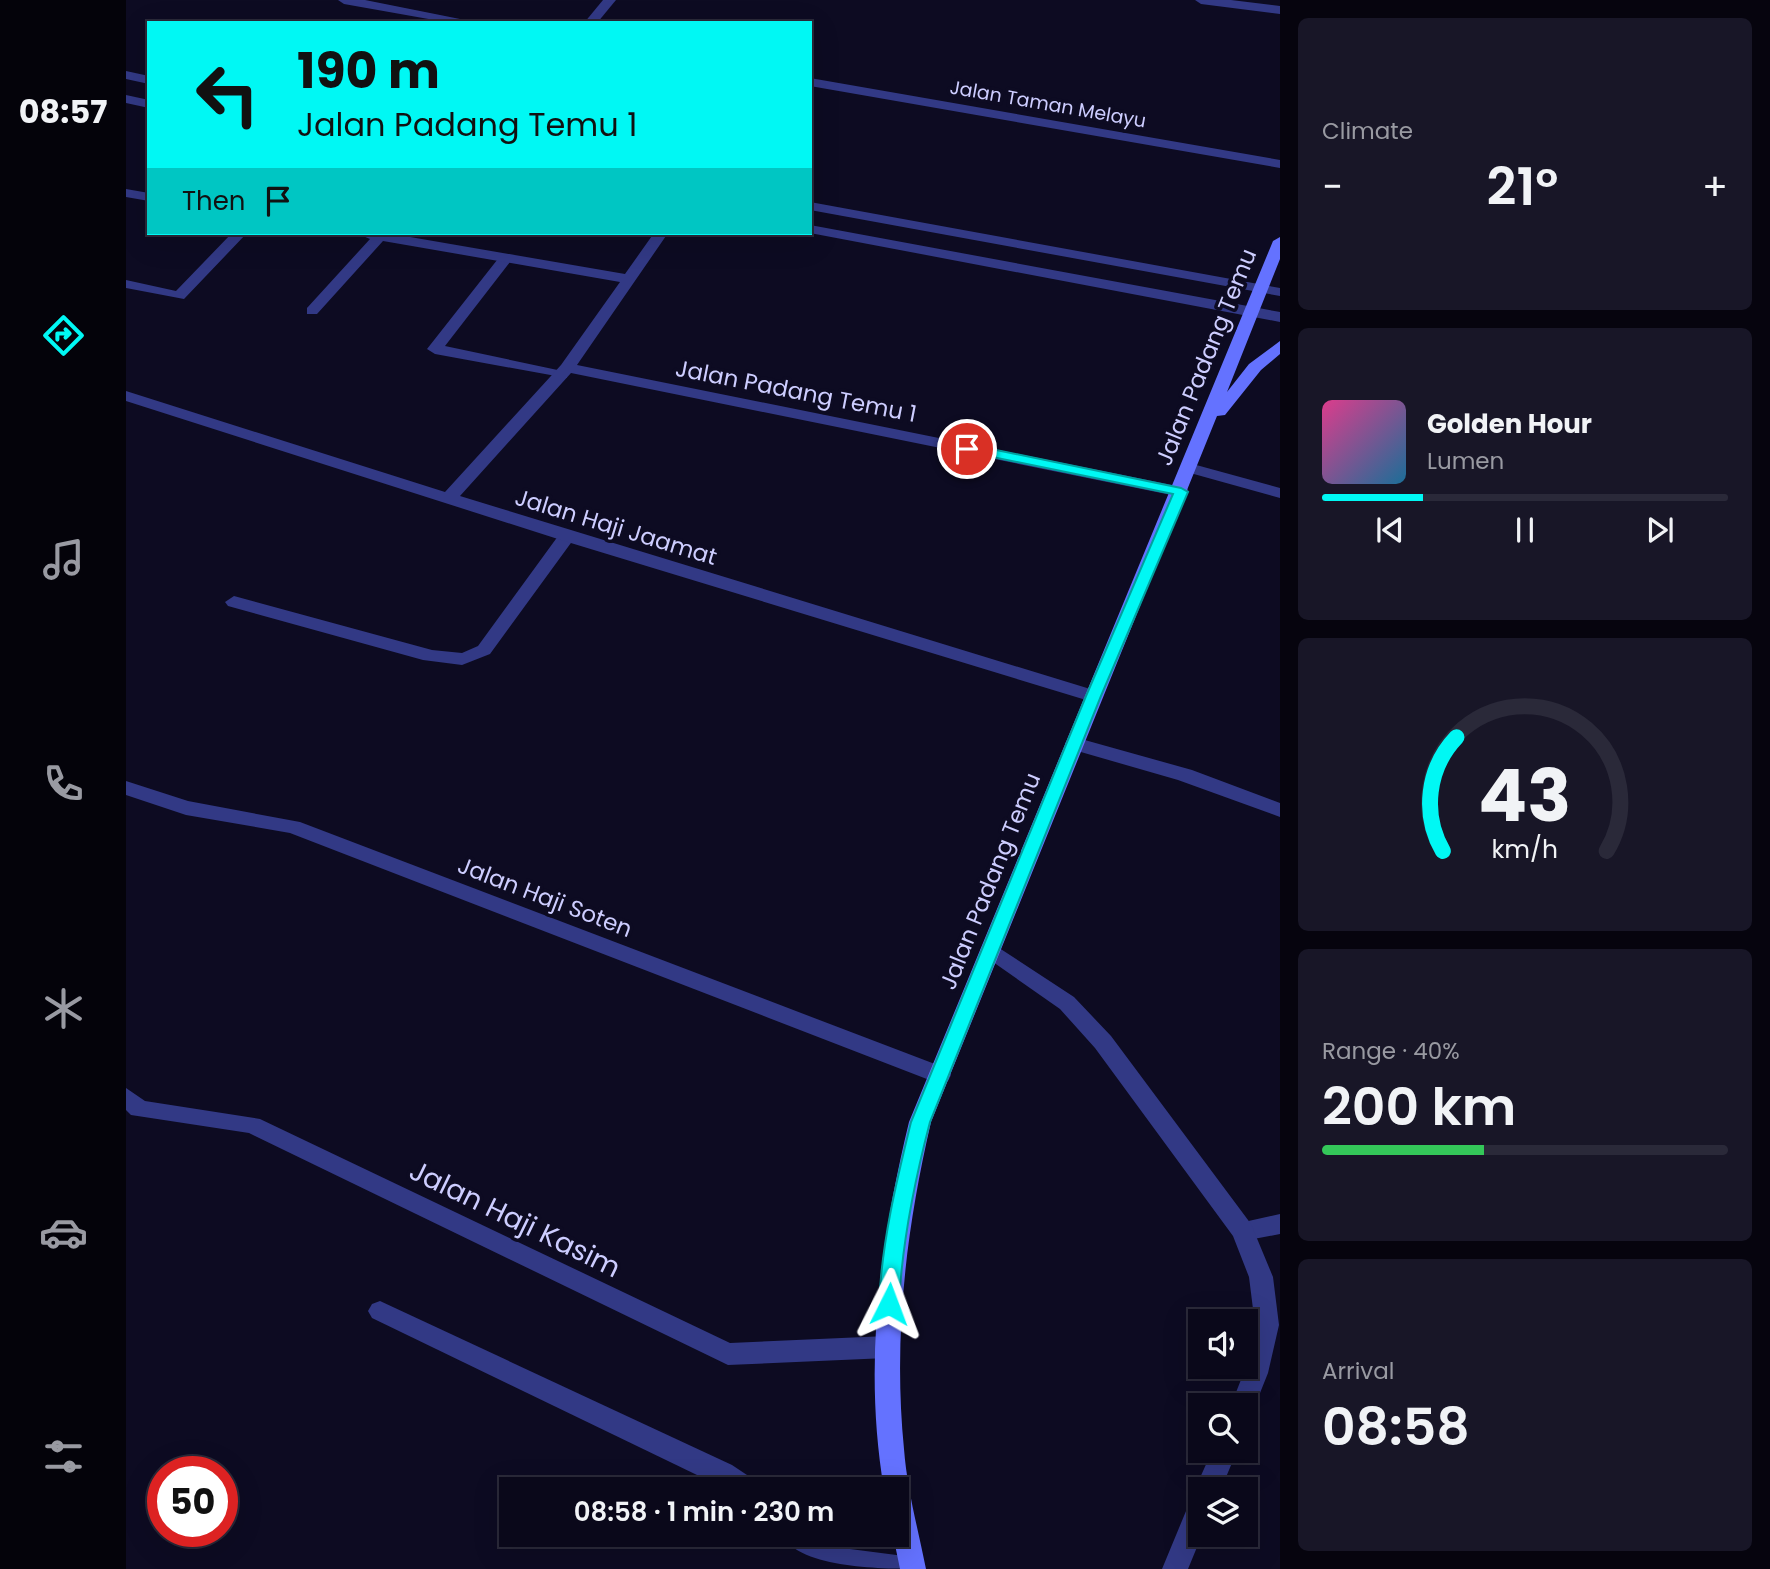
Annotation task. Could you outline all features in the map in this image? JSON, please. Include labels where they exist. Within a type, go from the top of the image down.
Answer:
[{"type":"main road","name":"Jalan Padang Temu","points":[[913,1569],[891,1450],[887,1347],[891,1261],[904,1188],[920,1122],[1093,696],[1181,492],[1280,241]]},
{"type":"main road","points":[[1202,435],[1255,367],[1280,346]]},
{"type":"street","points":[[344,0],[463,21]]},
{"type":"street","points":[[592,21],[610,0]]},
{"type":"street","points":[[1201,0],[1280,10]]},
{"type":"street","points":[[126,75],[147,80]]},
{"type":"street","name":"Jalan Taman Melayu","points":[[812,82],[1280,164]]},
{"type":"street","points":[[126,99],[147,104]]},
{"type":"street","points":[[126,193],[147,197]]},
{"type":"street","points":[[812,206],[1280,292]]},
{"type":"street","points":[[812,229],[1280,317]]},
{"type":"street","points":[[126,284],[179,296],[238,235]]},
{"type":"street","points":[[374,235],[630,279]]},
{"type":"street","points":[[448,499],[564,371],[660,235]]},
{"type":"street","points":[[312,311],[380,236]]},
{"type":"street","name":"Jalan Padang Temu 1","points":[[506,258],[435,349],[564,371],[1181,492]]},
{"type":"street","name":"Jalan Haji Jaamat","points":[[126,396],[567,536],[1093,696]]},
{"type":"street","points":[[1189,468],[1280,493]]},
{"type":"street","points":[[234,602],[423,654],[453,660],[471,659],[484,650],[567,536]]},
{"type":"street","points":[[1074,743],[1185,775],[1280,810]]},
{"type":"street","name":"Jalan Haji Soten","points":[[126,788],[186,808],[293,827],[940,1075]]},
{"type":"street","points":[[990,950],[1067,1003],[1102,1042],[1243,1231],[1261,1277],[1267,1325],[1256,1373],[1248,1393]]},
{"type":"street","name":"Jalan Haji Kasim","points":[[126,1097],[139,1109],[252,1125],[728,1354],[887,1347]]},
{"type":"street","points":[[1243,1231],[1280,1224]]},
{"type":"street","points":[[380,1311],[729,1477]]},
{"type":"street","points":[[1175,1569],[1188,1537]]},
{"type":"street","points":[[808,1547],[813,1551],[853,1562],[913,1569]]},
{"type":"route","points":[[889,1304],[891,1261],[904,1188],[920,1122],[1093,696],[1181,492],[967,449]]}]
